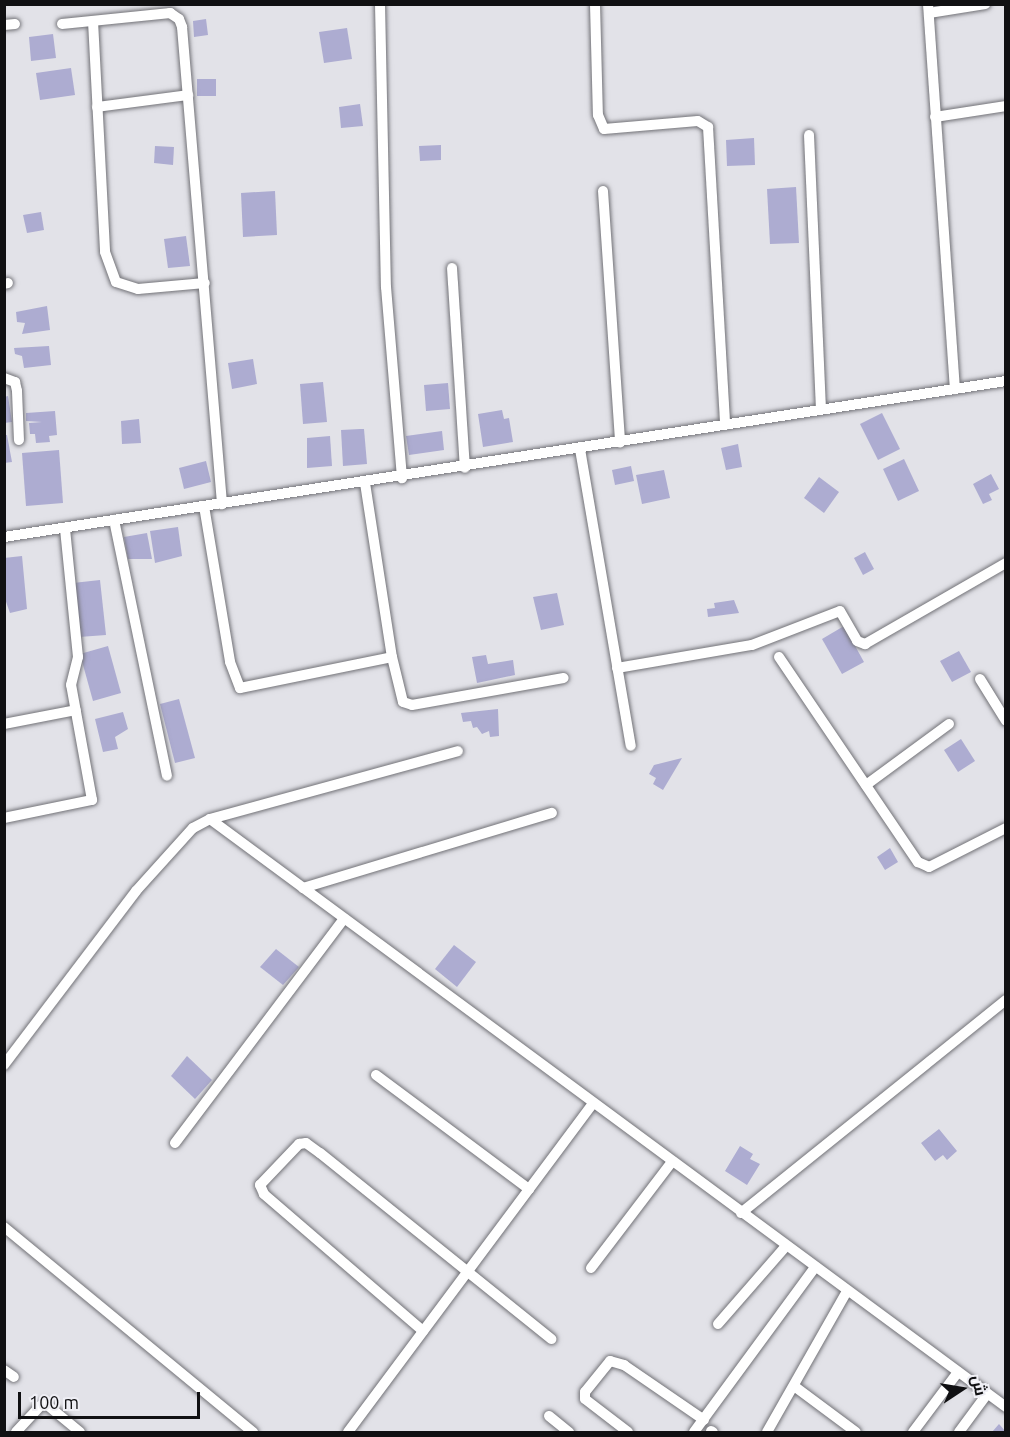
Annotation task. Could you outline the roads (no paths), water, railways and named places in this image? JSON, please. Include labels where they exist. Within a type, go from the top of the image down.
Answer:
[{"type":"street","points":[[380,4],[386,287],[402,478]]},
{"type":"street","points":[[595,4],[598,115],[604,129],[699,121],[708,127],[725,424]]},
{"type":"street","points":[[955,390],[928,9],[985,4]]},
{"type":"street","points":[[62,24],[170,13],[179,18],[205,283],[222,504]]},
{"type":"street","points":[[93,21],[105,252],[116,282],[138,289],[205,283]]},
{"type":"street","points":[[97,107],[188,95]]},
{"type":"street","points":[[935,117],[1005,106]]},
{"type":"street","points":[[809,135],[821,408]]},
{"type":"street","points":[[603,191],[620,442]]},
{"type":"street","points":[[452,268],[465,468]]},
{"type":"street","points":[[4,378],[15,382],[19,440]]},
{"type":"street","points":[[4,537],[402,478],[821,408],[1005,381]]},
{"type":"street","points":[[580,449],[632,746]]},
{"type":"street","points":[[365,483],[398,694],[403,702],[412,705],[564,678]]},
{"type":"street","points":[[204,506],[230,662],[240,688],[392,657]]},
{"type":"street","points":[[114,520],[167,776]]},
{"type":"street","points":[[4,818],[92,800],[71,685],[78,657],[65,528]]},
{"type":"street","points":[[617,668],[752,645],[840,611],[857,641],[865,644],[1005,563]]},
{"type":"street","points":[[779,657],[918,862],[929,867],[1005,828]]},
{"type":"street","points":[[980,679],[1005,721]]},
{"type":"street","points":[[4,724],[76,710]]},
{"type":"street","points":[[866,785],[949,724]]},
{"type":"street","points":[[4,1065],[136,891],[193,828],[210,819],[458,751]]},
{"type":"street","points":[[303,888],[552,813]]},
{"type":"street","points":[[210,819],[592,1105],[1005,1407]]},
{"type":"street","points":[[175,1143],[344,919]]},
{"type":"street","points":[[741,1213],[1005,1000]]},
{"type":"street","points":[[376,1075],[530,1189]]},
{"type":"street","points":[[348,1432],[592,1105]]},
{"type":"street","points":[[423,1331],[264,1194],[260,1185],[299,1144],[306,1143],[469,1270],[551,1339]]},
{"type":"street","points":[[591,1268],[671,1163]]},
{"type":"street","points":[[4,1227],[253,1432]]},
{"type":"street","points":[[718,1324],[786,1246]]},
{"type":"street","points":[[694,1432],[815,1267]]},
{"type":"street","points":[[767,1432],[847,1291]]},
{"type":"street","points":[[628,1432],[585,1399],[585,1392],[610,1361],[624,1365],[704,1420]]},
{"type":"street","points":[[4,1370],[14,1377]]},
{"type":"street","points":[[913,1432],[958,1372]]},
{"type":"street","points":[[794,1386],[856,1432]]},
{"type":"street","points":[[959,1432],[987,1394]]},
{"type":"street","points":[[16,1432],[40,1406],[46,1404],[80,1432]]},
{"type":"street","points":[[549,1416],[570,1432]]}]
